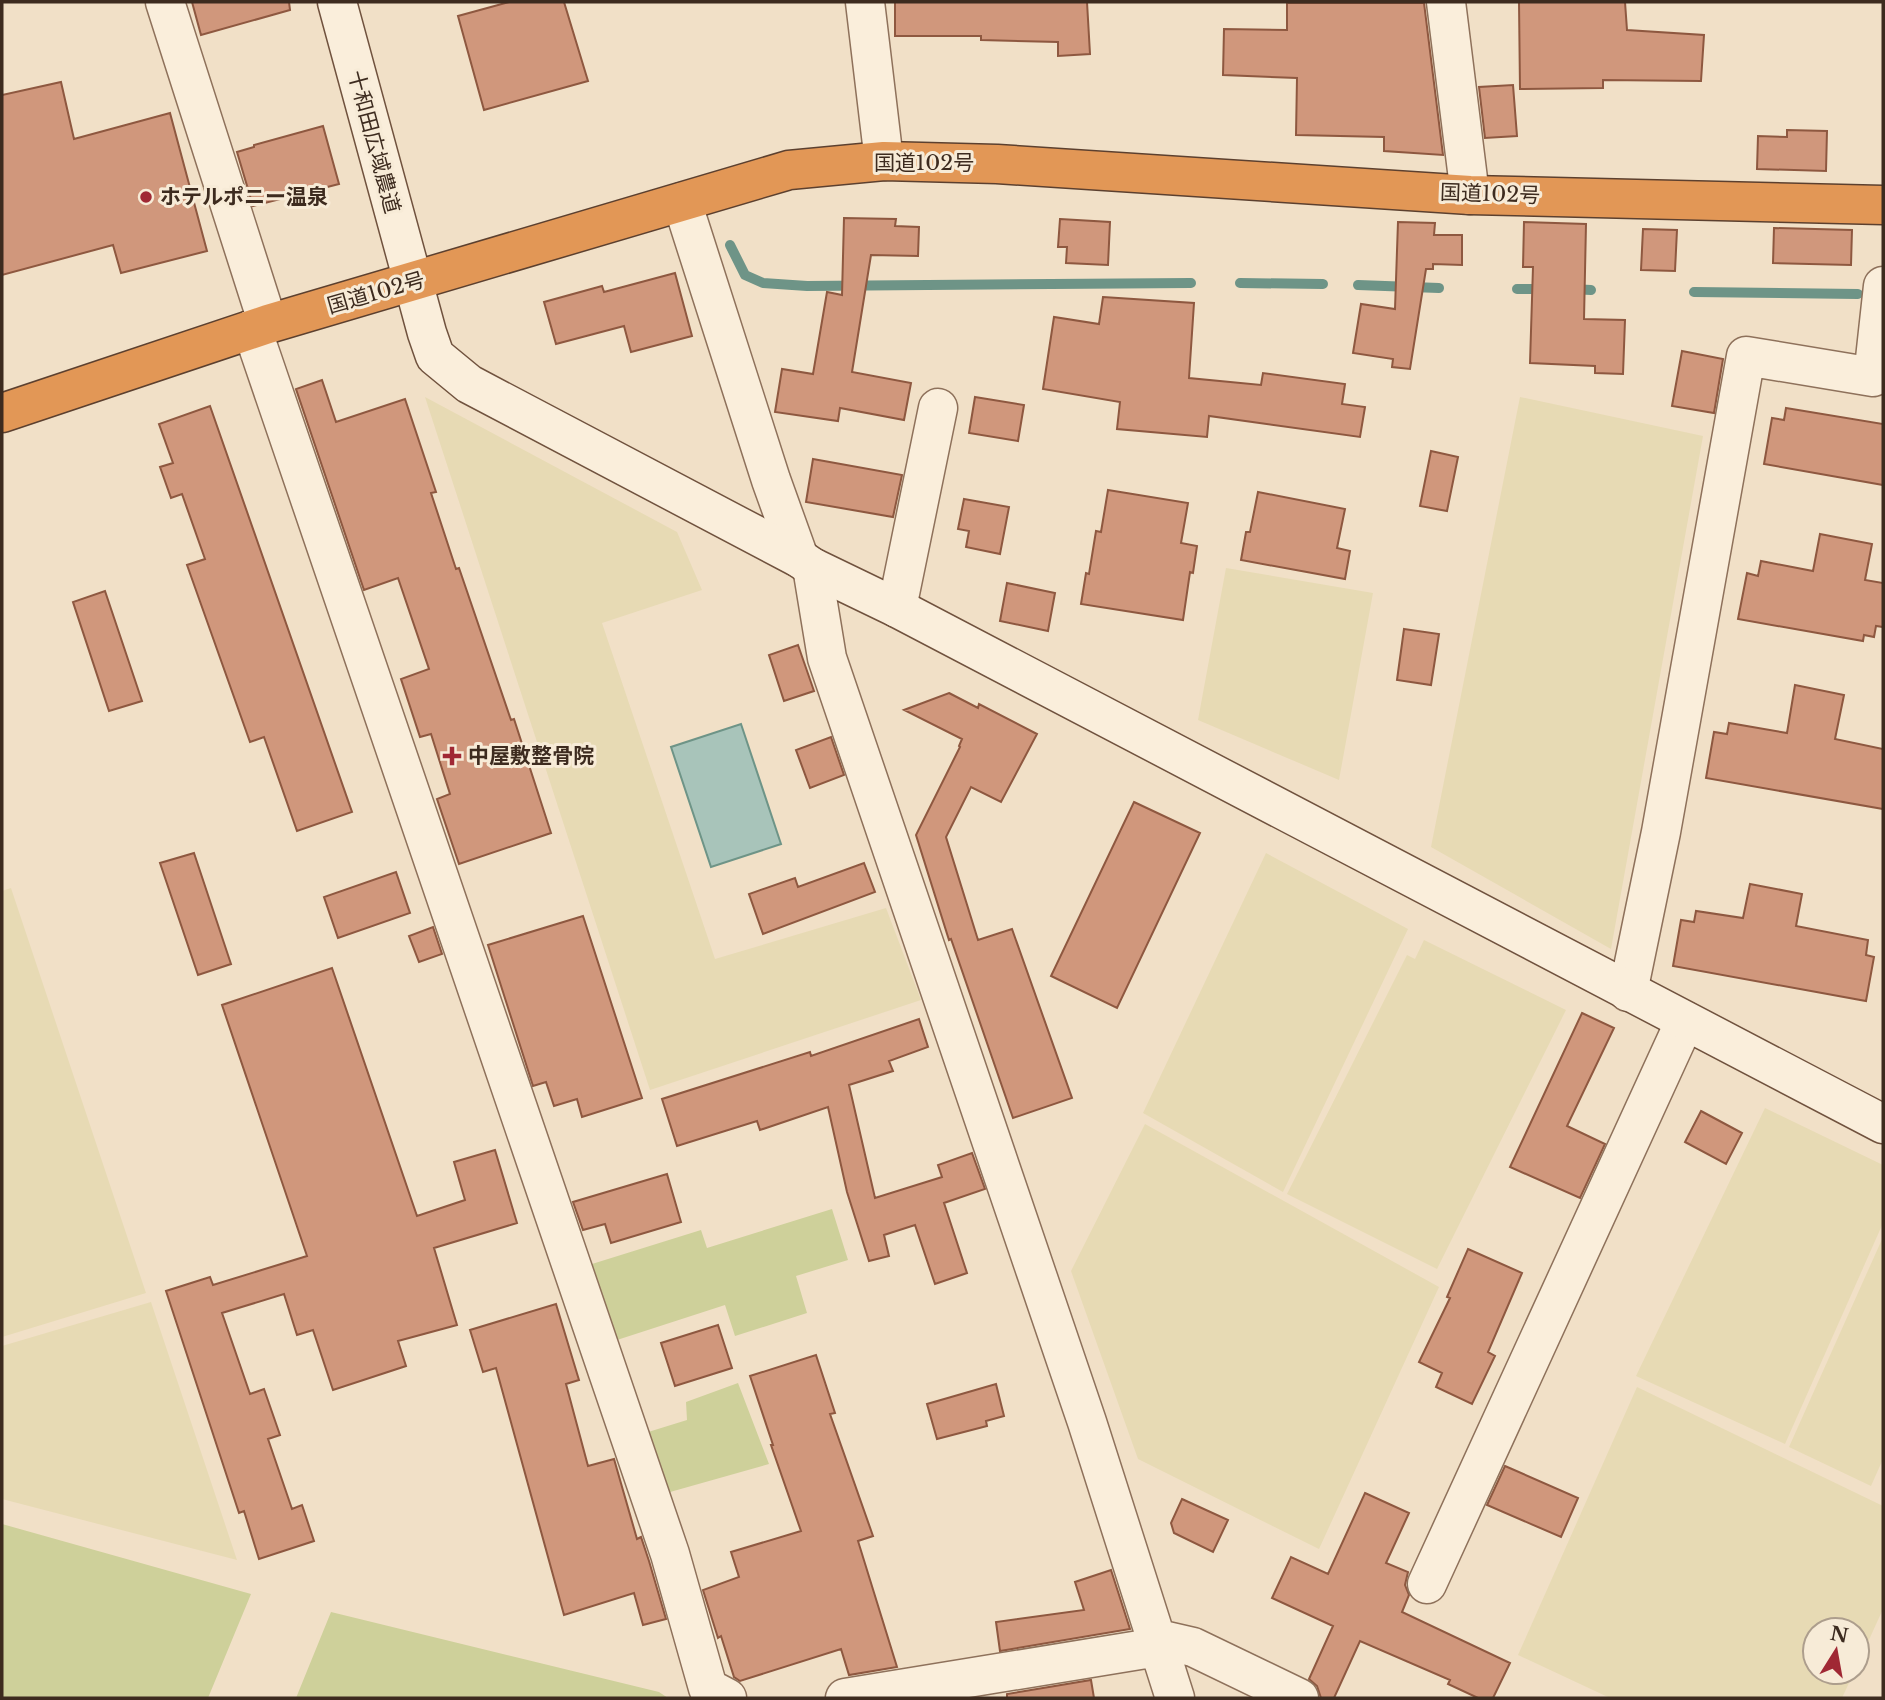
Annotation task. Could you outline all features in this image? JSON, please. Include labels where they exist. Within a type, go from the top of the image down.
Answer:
[{"type":"highway","name":"国道102号","points":[[2,413],[260,327],[789,170],[884,161],[997,164],[1470,195],[1883,205]]},
{"type":"street","points":[[165,2],[260,327],[670,1555],[708,1688],[727,1698]]},
{"type":"street","name":"十和田広域農道","points":[[337,2],[435,356],[469,384],[805,563],[897,608],[1883,1124]]},
{"type":"street","points":[[865,2],[884,161]]},
{"type":"street","points":[[1446,2],[1470,195]]},
{"type":"street","points":[[681,202],[771,480],[805,563],[827,657],[1087,1422],[1175,1698]]},
{"type":"street","points":[[1628,992],[1661,832],[1746,356],[1873,377],[1883,285]]},
{"type":"street","points":[[897,608],[938,408]]},
{"type":"street","points":[[1427,1584],[1685,1021]]},
{"type":"street","points":[[845,1698],[1156,1642],[1193,1647],[1299,1698]]},
{"type":"shaded area","points":[[425,397],[677,532],[702,590],[602,623],[715,959],[886,908],[921,1000],[650,1090]]},
{"type":"shaded area","points":[[1520,397],[1703,436],[1611,949],[1431,847]]},
{"type":"shaded area","points":[[1226,568],[1373,593],[1339,780],[1198,720]]},
{"type":"shaded area","points":[[1266,853],[1408,929],[1283,1192],[1143,1113]]},
{"type":"shaded area","points":[[11,888],[146,1293],[2,1337],[2,891]]},
{"type":"shaded area","points":[[1424,940],[1566,1010],[1437,1269],[1287,1194],[1407,955],[1415,959]]},
{"type":"shaded area","points":[[1765,1108],[1883,1165],[1883,1223],[1785,1444],[1636,1376]]},
{"type":"shaded area","points":[[1145,1124],[1439,1287],[1319,1549],[1138,1459],[1071,1271]]},
{"type":"shaded area","points":[[1883,1237],[1883,1459],[1871,1486],[1789,1447]]},
{"type":"shaded area","points":[[151,1302],[237,1560],[2,1499],[2,1346]]},
{"type":"shaded area","points":[[1637,1387],[1883,1506],[1883,1609],[1871,1635],[1871,1616],[1801,1616],[1801,1686],[1848,1686],[1842,1698],[1610,1698],[1518,1655]]},
{"type":"green space","points":[[832,1209],[848,1260],[796,1276],[807,1313],[735,1336],[725,1305],[617,1340],[592,1264],[701,1230],[707,1248]]},
{"type":"green space","points":[[738,1383],[769,1464],[663,1494],[645,1433],[687,1420],[686,1402]]},
{"type":"green space","points":[[2,1524],[251,1594],[208,1698],[2,1698]]},
{"type":"green space","points":[[331,1612],[659,1692],[668,1698],[296,1698]]},
{"type":"water","points":[[741,724],[781,844],[711,867],[671,747]]},
{"type":"building","points":[[192,2],[289,2],[290,10],[201,35]]},
{"type":"building","points":[[509,2],[564,2],[588,81],[484,110],[458,16]]},
{"type":"building","points":[[895,2],[1087,2],[1090,54],[1058,56],[1058,42],[981,40],[981,36],[895,36]]},
{"type":"building","points":[[1519,2],[1625,2],[1627,30],[1704,35],[1701,81],[1603,80],[1603,88],[1520,89]]},
{"type":"building","points":[[1287,3],[1424,3],[1443,155],[1384,151],[1384,137],[1296,135],[1297,78],[1223,75],[1224,29],[1287,30]]},
{"type":"building","name":"ホテルポニー温泉","points":[[61,82],[74,139],[170,113],[207,251],[121,273],[113,245],[2,275],[2,95]]},
{"type":"building","points":[[1513,85],[1517,136],[1485,138],[1479,87]]},
{"type":"building","points":[[323,126],[339,184],[253,206],[237,152]]},
{"type":"building","points":[[1787,130],[1827,131],[1826,171],[1757,169],[1758,136],[1787,137]]},
{"type":"building","points":[[844,218],[896,219],[895,226],[919,227],[918,256],[871,255],[852,372],[911,383],[904,420],[840,408],[838,421],[775,412],[782,369],[813,374],[827,292],[842,295]]},
{"type":"building","points":[[1060,219],[1110,222],[1108,265],[1066,263],[1067,247],[1058,247]]},
{"type":"building","points":[[1398,222],[1435,223],[1434,235],[1462,235],[1462,265],[1433,264],[1433,269],[1426,269],[1410,369],[1392,367],[1393,359],[1353,353],[1361,304],[1395,309]]},
{"type":"building","points":[[1524,222],[1586,224],[1584,319],[1625,320],[1623,374],[1595,373],[1595,366],[1530,363],[1533,267],[1523,267]]},
{"type":"building","points":[[1774,228],[1852,230],[1851,265],[1773,263]]},
{"type":"building","points":[[1643,229],[1677,230],[1675,271],[1641,270]]},
{"type":"building","points":[[675,273],[692,336],[631,352],[624,326],[556,344],[544,302],[602,286],[604,292]]},
{"type":"building","points":[[1103,297],[1194,303],[1189,378],[1261,385],[1263,373],[1345,384],[1342,404],[1365,407],[1360,437],[1209,416],[1207,437],[1117,429],[1120,402],[1043,389],[1054,317],[1099,324]]},
{"type":"building","points":[[1682,351],[1723,359],[1714,413],[1672,406]]},
{"type":"building","points":[[322,380],[336,422],[405,399],[436,492],[431,493],[456,569],[459,568],[511,720],[514,719],[551,833],[459,864],[437,799],[450,794],[431,734],[420,737],[401,679],[429,669],[398,578],[364,590],[296,389]]},
{"type":"building","points":[[975,397],[1024,405],[1018,441],[969,433]]},
{"type":"building","points":[[210,406],[352,812],[297,831],[264,737],[250,742],[187,565],[205,559],[182,494],[171,498],[160,467],[173,463],[159,424]]},
{"type":"building","points":[[1786,408],[1883,424],[1883,485],[1764,464],[1772,418],[1784,420]]},
{"type":"building","points":[[1431,451],[1458,457],[1447,511],[1420,506]]},
{"type":"building","points":[[813,459],[902,475],[893,517],[806,502]]},
{"type":"building","points":[[1108,490],[1188,503],[1181,543],[1197,546],[1183,620],[1081,604],[1096,531],[1101,532]]},
{"type":"building","points":[[1258,492],[1345,509],[1337,548],[1350,551],[1345,579],[1241,560]]},
{"type":"building","points":[[964,499],[1009,507],[1000,554],[966,547],[969,531],[958,529]]},
{"type":"building","points":[[1820,534],[1872,544],[1865,580],[1883,583],[1883,627],[1876,626],[1874,637],[1864,635],[1863,641],[1738,619],[1747,573],[1758,576],[1761,561],[1813,571]]},
{"type":"building","points":[[1007,583],[1055,593],[1048,631],[1000,621]]},
{"type":"building","points":[[105,591],[142,701],[109,711],[73,602]]},
{"type":"building","points":[[1404,629],[1439,634],[1431,685],[1397,680]]},
{"type":"building","points":[[798,645],[814,691],[784,701],[769,655]]},
{"type":"building","points":[[1795,685],[1844,695],[1835,739],[1883,749],[1883,809],[1706,778],[1714,732],[1727,734],[1729,723],[1787,733]]},
{"type":"building","points":[[949,693],[978,708],[979,704],[1037,734],[1001,802],[971,787],[946,837],[978,940],[1012,929],[1072,1098],[1013,1118],[951,939],[949,940],[916,835],[962,739],[904,710]]},
{"type":"building","points":[[831,737],[844,775],[810,788],[796,750]]},
{"type":"building","points":[[1134,802],[1200,833],[1117,1008],[1051,976]]},
{"type":"building","points":[[194,853],[231,964],[198,975],[160,863]]},
{"type":"building","points":[[864,863],[875,892],[763,934],[749,894],[795,878],[798,887]]},
{"type":"building","points":[[396,872],[410,913],[338,938],[324,897]]},
{"type":"building","points":[[1750,884],[1802,894],[1796,926],[1868,940],[1866,955],[1874,957],[1866,1001],[1673,966],[1681,920],[1694,922],[1696,911],[1743,918]]},
{"type":"building","points":[[583,916],[642,1098],[582,1117],[577,1099],[554,1106],[546,1082],[533,1086],[488,945]]},
{"type":"building","points":[[433,927],[442,954],[419,962],[409,936]]},
{"type":"building","points":[[332,968],[417,1216],[465,1200],[454,1162],[495,1150],[517,1223],[434,1248],[457,1325],[398,1341],[406,1366],[333,1390],[313,1330],[297,1335],[284,1294],[222,1313],[250,1394],[264,1389],[280,1435],[268,1439],[292,1509],[302,1505],[314,1541],[259,1559],[244,1511],[239,1513],[166,1291],[210,1277],[213,1285],[307,1256],[222,1005]]},
{"type":"building","points":[[1582,1013],[1614,1028],[1567,1126],[1605,1144],[1580,1198],[1510,1167]]},
{"type":"building","points":[[919,1019],[928,1047],[889,1061],[893,1071],[849,1085],[875,1198],[942,1177],[938,1165],[972,1153],[985,1189],[944,1203],[967,1273],[935,1284],[915,1225],[884,1235],[889,1256],[869,1261],[847,1192],[828,1107],[760,1130],[757,1121],[677,1146],[662,1099],[810,1052],[811,1056]]},
{"type":"building","points":[[1701,1111],[1742,1133],[1726,1164],[1685,1142]]},
{"type":"building","points":[[667,1174],[681,1222],[611,1243],[605,1224],[583,1230],[573,1202]]},
{"type":"building","points":[[1468,1249],[1522,1273],[1488,1352],[1495,1356],[1472,1404],[1436,1387],[1442,1373],[1419,1362],[1450,1298],[1447,1297]]},
{"type":"building","points":[[556,1304],[579,1380],[566,1384],[588,1466],[614,1459],[637,1539],[641,1537],[666,1619],[643,1625],[634,1593],[564,1615],[496,1368],[483,1372],[470,1330]]},
{"type":"building","points":[[718,1325],[732,1368],[675,1386],[661,1343]]},
{"type":"building","points":[[816,1355],[835,1413],[830,1414],[873,1536],[858,1541],[897,1667],[849,1675],[841,1649],[740,1681],[734,1677],[721,1636],[718,1638],[703,1590],[739,1577],[731,1552],[801,1531],[750,1376]]},
{"type":"building","points":[[996,1384],[1004,1416],[986,1421],[987,1426],[937,1439],[927,1404]]},
{"type":"building","points":[[1505,1466],[1578,1498],[1561,1537],[1487,1505]]},
{"type":"building","points":[[1365,1493],[1409,1513],[1386,1563],[1408,1572],[1405,1585],[1409,1595],[1402,1612],[1510,1663],[1493,1698],[1478,1698],[1448,1684],[1450,1680],[1360,1641],[1334,1698],[1321,1698],[1317,1686],[1309,1679],[1333,1626],[1272,1598],[1291,1557],[1328,1574]]},
{"type":"building","points":[[1182,1499],[1228,1520],[1213,1552],[1174,1533],[1171,1523]]},
{"type":"building","points":[[1111,1570],[1130,1629],[1000,1651],[996,1622],[1084,1610],[1075,1582]]},
{"type":"building","points":[[1091,1680],[1094,1698],[1007,1698],[1007,1694]]},
{"type":"waterway","points":[[730,245],[745,275],[763,283],[807,286],[1191,283]]},
{"type":"waterway","points":[[1240,283],[1323,284]]},
{"type":"waterway","points":[[1358,285],[1439,288]]},
{"type":"waterway","points":[[1517,289],[1545,289]]},
{"type":"waterway","points":[[1572,289],[1591,290]]},
{"type":"waterway","points":[[1694,292],[1858,294]]},
{"type":"place","name":"ホテルポニー温泉","points":[[146,197]]},
{"type":"place","name":"中屋敷整骨院","points":[[452,756]]}]
